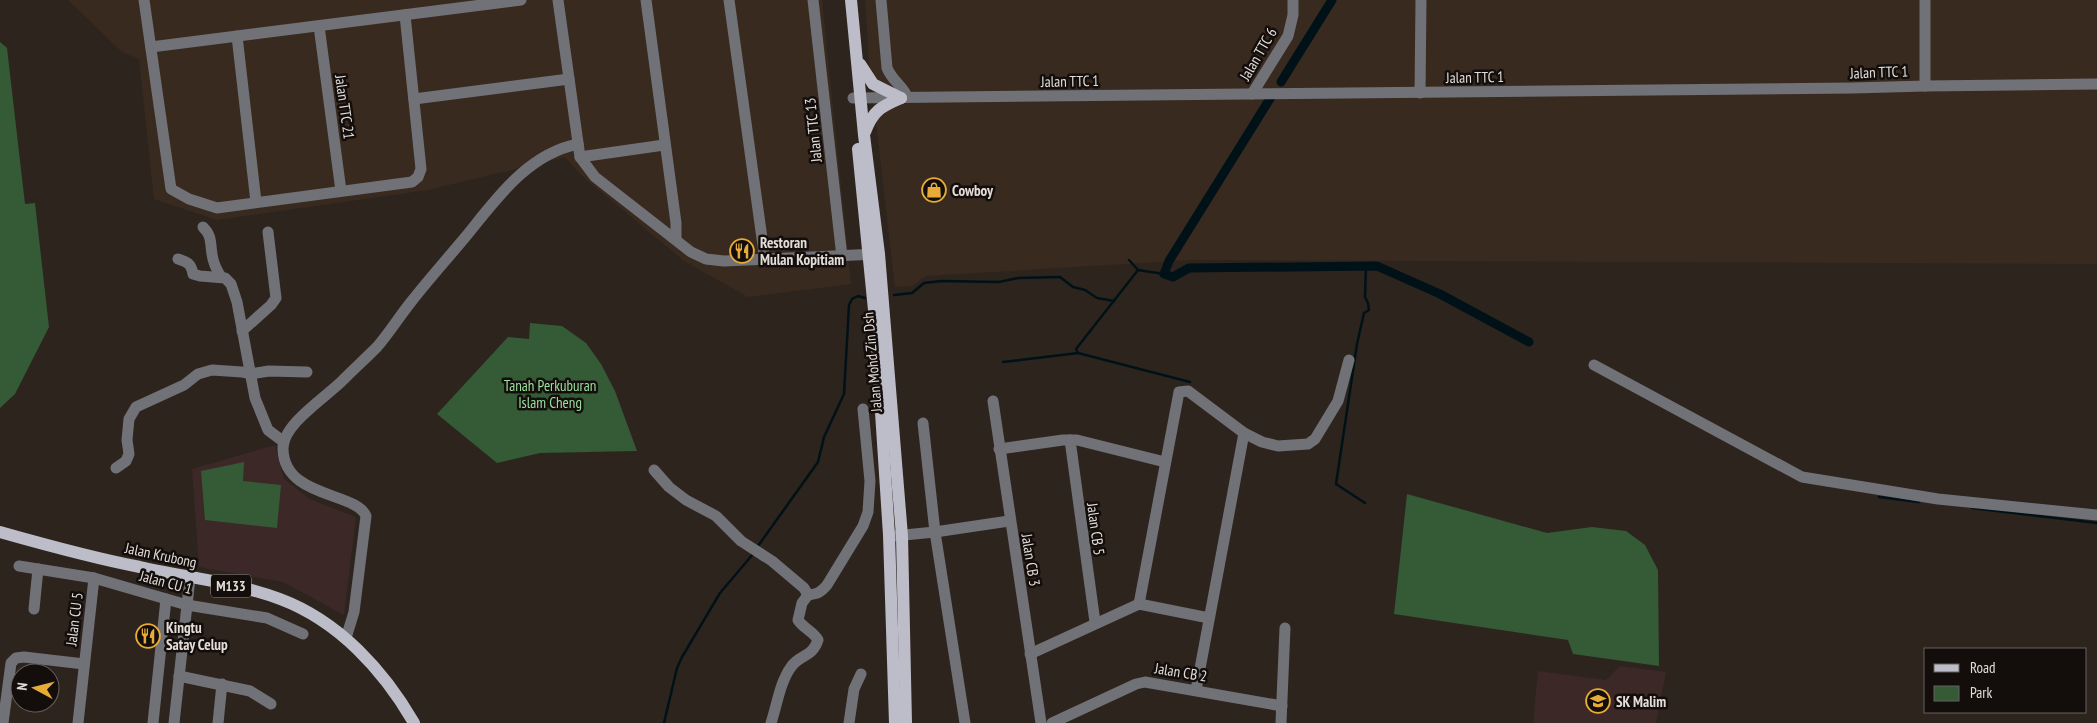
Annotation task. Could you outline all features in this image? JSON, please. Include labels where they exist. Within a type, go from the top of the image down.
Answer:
[{"type":"main road","name":"Jalan Mohd Zin Dsh","points":[[843,0],[857,98],[874,254]]},
{"type":"main road","name":"Jalan Mohd Zin Dsh","points":[[851,0],[857,59],[857,98],[864,135],[874,254],[874,320],[896,536],[906,723]]},
{"type":"main road","points":[[857,59],[873,84],[904,97]]},
{"type":"main road","points":[[864,135],[871,118],[877,110],[904,97]]},
{"type":"main road","name":"Jalan Krubong","points":[[0,532],[282,600],[316,618],[346,638],[386,681],[400,699],[414,723]]},
{"type":"main road","name":"Jalan Mohd Zin Dsh","points":[[895,723],[896,536]]},
{"type":"street","points":[[144,0],[171,189],[189,199],[217,208],[412,182],[418,177],[421,169],[405,15]]},
{"type":"street","points":[[151,48],[522,0]]},
{"type":"street","points":[[558,0],[580,157],[595,177],[676,238],[691,252],[706,259],[724,261],[765,260],[874,254]]},
{"type":"street","points":[[646,0],[676,223],[676,238]]},
{"type":"street","points":[[729,0],[765,260]]},
{"type":"street","name":"Jalan TTC 13","points":[[813,0],[842,257]]},
{"type":"street","points":[[881,0],[888,68],[891,76],[904,91],[904,97]]},
{"type":"street","name":"Jalan TTC 6","points":[[1252,94],[1288,36],[1293,15],[1293,0]]},
{"type":"street","points":[[1420,92],[1421,0]]},
{"type":"street","points":[[1925,0],[1926,86]]},
{"type":"street","name":"Jalan TTC 21","points":[[319,26],[341,191]]},
{"type":"street","points":[[238,36],[256,202]]},
{"type":"street","points":[[414,99],[569,79]]},
{"type":"street","name":"Jalan TTC 1","points":[[857,98],[2097,84]]},
{"type":"street","points":[[346,638],[354,612],[366,516],[363,510],[355,504],[320,493],[301,481],[292,472],[285,460],[284,442],[307,410],[337,386],[376,348],[411,302],[508,185],[546,156],[562,147],[578,144]]},
{"type":"street","points":[[580,157],[664,145]]},
{"type":"street","points":[[202,227],[209,233],[212,242],[211,252],[214,265],[221,277]]},
{"type":"street","points":[[242,331],[272,305],[276,298],[268,232]]},
{"type":"street","points":[[178,259],[192,266],[193,274],[225,278],[231,284],[255,398],[268,430],[284,442]]},
{"type":"street","points":[[1139,604],[1179,392],[1188,391],[1244,433],[1262,442],[1278,446],[1300,445],[1312,442],[1338,401],[1349,360]]},
{"type":"street","points":[[1594,365],[1802,477],[1938,498],[2097,515]]},
{"type":"street","points":[[116,468],[126,461],[129,454],[127,440],[129,419],[136,407],[184,385],[198,374],[212,370],[250,374],[269,371],[307,372]]},
{"type":"street","name":"Jalan CB 3","points":[[993,401],[1009,521],[1041,723]]},
{"type":"street","points":[[771,723],[784,680],[791,666],[800,658],[810,654],[818,640],[798,620],[802,603],[808,595],[821,592],[827,585],[863,526],[868,512],[870,481],[863,409]]},
{"type":"street","points":[[923,423],[935,532],[965,723]]},
{"type":"street","points":[[1196,690],[1244,433]]},
{"type":"street","points":[[999,449],[1070,440],[1165,462]]},
{"type":"street","name":"Jalan CB 5","points":[[1070,440],[1095,622]]},
{"type":"street","points":[[654,470],[669,487],[686,500],[716,516],[742,541],[779,567],[804,588],[808,595]]},
{"type":"street","points":[[896,536],[1009,521]]},
{"type":"street","name":"Jalan CU 1","points":[[19,566],[94,578],[187,605],[267,618],[303,634]]},
{"type":"street","points":[[34,608],[38,569]]},
{"type":"street","name":"Jalan CU 5","points":[[78,723],[94,578]]},
{"type":"street","points":[[174,723],[190,578]]},
{"type":"street","points":[[153,723],[166,599]]},
{"type":"street","points":[[1030,654],[1095,622],[1139,604],[1209,618]]},
{"type":"street","points":[[1281,723],[1285,628]]},
{"type":"street","points":[[3,723],[11,663],[16,658],[24,657],[84,664]]},
{"type":"street","points":[[849,723],[854,689],[861,674]]},
{"type":"street","points":[[179,676],[222,684],[256,694],[271,704]]},
{"type":"street","name":"Jalan CB 2","points":[[1052,723],[1136,684],[1152,682],[1282,706]]},
{"type":"street","points":[[218,723],[222,684]]},
{"type":"shaded area","points":[[68,0],[822,0],[851,284],[748,297],[684,261],[582,176],[565,157],[428,190],[217,220],[154,199],[139,59],[122,52]]},
{"type":"shaded area","points":[[865,0],[2097,0],[2097,264],[1191,260],[926,276],[912,286],[895,287],[869,62]]},
{"type":"shaded area","points":[[275,445],[284,479],[310,499],[356,517],[344,615],[283,582],[199,567],[192,469]]},
{"type":"shaded area","name":"SK Malim","points":[[1620,666],[1666,672],[1656,723],[1533,723],[1538,671],[1606,680]]},
{"type":"green space","points":[[0,42],[7,48],[25,204],[35,203],[49,327],[15,394],[0,408]]},
{"type":"green space","name":"Tanah Perkuburan Islam Cheng","points":[[530,323],[562,326],[586,343],[601,364],[615,391],[637,451],[540,453],[497,463],[437,414],[508,337],[529,339]]},
{"type":"green space","points":[[244,462],[243,481],[281,485],[277,528],[205,520],[201,471]]},
{"type":"green space","points":[[1407,494],[1547,533],[1592,527],[1626,531],[1645,545],[1658,570],[1659,666],[1573,654],[1568,640],[1394,614]]},
{"type":"waterway","points":[[1281,82],[1332,0]]},
{"type":"waterway","points":[[1271,97],[1169,261],[1164,274],[1173,277],[1189,268],[1377,266],[1440,294],[1529,342]]},
{"type":"waterway","points":[[1129,260],[1138,270]]},
{"type":"waterway","points":[[1365,503],[1336,484],[1357,344],[1364,313],[1369,310],[1365,297],[1366,265]]},
{"type":"waterway","points":[[1164,274],[1138,270],[1076,349],[1078,353],[1190,382]]},
{"type":"waterway","points":[[894,295],[912,293],[924,283],[941,281],[999,282],[1018,278],[1060,277],[1073,287],[1085,290],[1097,298],[1114,301]]},
{"type":"waterway","points":[[758,546],[818,462],[824,437],[844,394],[849,305],[852,299],[858,296],[865,298]]},
{"type":"waterway","points":[[1003,362],[1078,353]]},
{"type":"waterway","points":[[1879,497],[1919,502]]},
{"type":"waterway","points":[[1972,508],[2097,523]]},
{"type":"waterway","points":[[664,723],[677,668],[682,657],[720,593],[753,554]]},
{"type":"place","name":"Cowboy","points":[[934,190]]},
{"type":"place","name":"Restoran Mulan Kopitiam","points":[[742,251]]},
{"type":"place","name":"Kingtu Satay Celup","points":[[148,636]]},
{"type":"place","name":"SK Malim","points":[[1598,701]]}]
